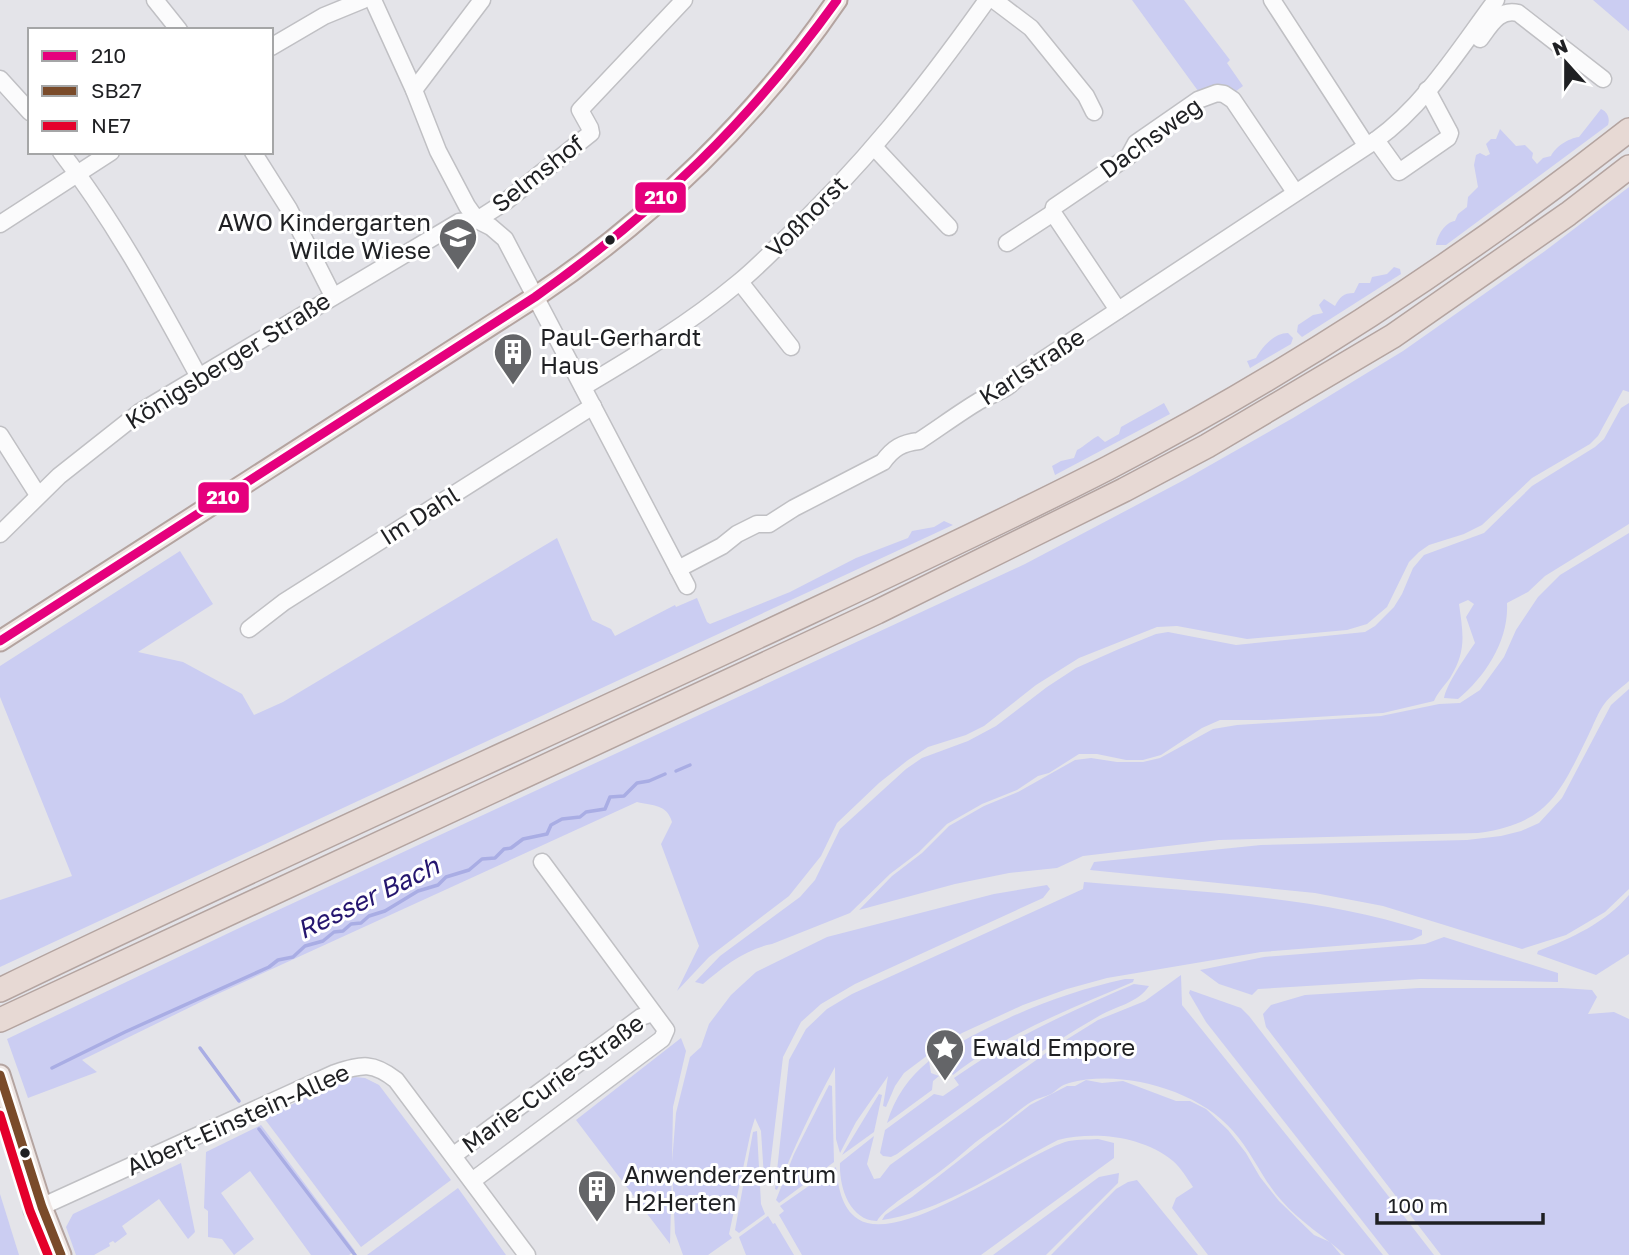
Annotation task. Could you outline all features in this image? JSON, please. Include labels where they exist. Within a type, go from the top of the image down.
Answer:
[{"type":"highway","points":[[4,988],[877,580],[1110,467],[1318,349],[1428,278],[1540,200],[1629,130]]},
{"type":"highway","points":[[8,1016],[877,612],[1124,490],[1207,446],[1393,336],[1568,214],[1629,167]]},
{"type":"main road","points":[[0,641],[535,297],[647,211],[711,153],[744,119],[790,64],[837,0]]},
{"type":"main road","points":[[0,1075],[47,1255]]},
{"type":"main road","points":[[0,1114],[37,1209],[61,1255]]},
{"type":"street","points":[[155,0],[177,28]]},
{"type":"street","points":[[273,46],[324,16],[363,0]]},
{"type":"street","points":[[373,0],[438,151],[477,220],[505,239],[687,586]]},
{"type":"street","points":[[414,90],[482,0]]},
{"type":"street","name":"Selmshof","points":[[477,220],[505,202],[585,140],[590,128],[580,110],[684,0]]},
{"type":"street","name":"Voßhorst","points":[[583,387],[645,349],[740,282],[810,215],[875,148],[931,79],[987,0]]},
{"type":"street","points":[[994,0],[1031,28],[1086,96],[1094,112]]},
{"type":"street","points":[[1272,0],[1371,143],[1399,172],[1448,138],[1450,133],[1427,90]]},
{"type":"street","name":"Karlstraße","points":[[678,569],[722,546],[737,534],[757,524],[769,524],[794,508],[883,462],[891,450],[907,442],[919,440],[982,400],[996,395],[1011,385],[1020,374],[1393,128],[1427,90],[1496,0]]},
{"type":"street","points":[[1462,46],[1478,40],[1499,15],[1511,11],[1518,13],[1603,79]]},
{"type":"street","points":[[0,79],[28,111]]},
{"type":"street","name":"Dachsweg","points":[[1007,243],[1053,213],[1054,207],[1129,156],[1136,143],[1198,100],[1217,93],[1228,96],[1238,106],[1295,192]]},
{"type":"street","points":[[875,148],[949,227]]},
{"type":"street","points":[[63,154],[152,290],[199,377]]},
{"type":"street","points":[[0,224],[108,154]]},
{"type":"street","points":[[254,154],[289,209],[333,296]]},
{"type":"street","points":[[1053,213],[1118,310]]},
{"type":"street","name":"Königsberger Straße","points":[[0,534],[38,495],[129,420],[459,222],[477,220]]},
{"type":"street","points":[[740,282],[791,347]]},
{"type":"street","name":"Im Dahl","points":[[249,629],[284,602],[593,406]]},
{"type":"street","points":[[0,435],[38,495]]},
{"type":"street","name":"Marie-Curie-Straße","points":[[472,1181],[662,1039],[666,1030],[542,862]]},
{"type":"street","name":"Marie-Curie-Straße","points":[[454,1156],[641,1017],[653,1013]]},
{"type":"street","name":"Albert-Einstein-Allee","points":[[37,1209],[335,1073],[357,1066],[379,1067],[396,1080],[527,1255]]},
{"type":"shaded area","points":[[1132,0],[1184,0],[1230,60],[1227,63],[1243,86],[1232,94],[1201,95]]},
{"type":"shaded area","points":[[1593,0],[1629,0],[1629,31]]},
{"type":"shaded area","points":[[1601,109],[1608,116],[1608,125],[1446,245],[1436,245],[1442,230],[1455,221],[1458,214],[1467,207],[1468,197],[1478,187],[1474,165],[1476,155],[1490,154],[1486,144],[1491,139],[1496,139],[1500,129],[1516,146],[1525,145],[1533,153],[1532,158],[1537,164],[1543,158],[1551,156],[1563,144],[1579,137]]},
{"type":"shaded area","points":[[1629,187],[1629,392],[1623,390],[1598,436],[1590,444],[1532,478],[1482,525],[1429,545],[1419,552],[1409,562],[1387,607],[1367,624],[1347,630],[1247,639],[1177,626],[1157,627],[1079,658],[1036,685],[984,726],[966,735],[928,747],[879,783],[837,823],[821,856],[789,896],[709,957],[677,991],[699,946],[661,844],[672,822],[670,816],[659,807],[637,802],[211,997],[82,1060],[97,1072],[28,1098],[7,1039],[235,930],[1025,564],[1184,480],[1403,351],[1545,251]]},
{"type":"shaded area","points":[[1394,267],[1400,269],[1401,274],[1302,337],[1297,332],[1298,325],[1313,315],[1323,313],[1319,305],[1324,299],[1335,306],[1342,296],[1354,293],[1359,283],[1370,283],[1372,277],[1387,274]]},
{"type":"shaded area","points":[[1288,333],[1293,338],[1291,344],[1250,368],[1247,361],[1256,358],[1273,338]]},
{"type":"shaded area","points":[[1164,403],[1170,414],[1055,475],[1052,466],[1074,458],[1077,450],[1098,436],[1105,442],[1119,434],[1121,427]]},
{"type":"shaded area","points":[[1629,403],[1629,524],[1545,576],[1528,592],[1507,603],[1504,630],[1494,656],[1478,680],[1458,699],[1444,698],[1452,678],[1475,643],[1466,617],[1474,604],[1468,600],[1459,604],[1462,633],[1459,659],[1434,701],[1383,713],[1220,720],[1202,728],[1161,755],[1143,760],[1079,754],[1017,790],[982,804],[947,824],[850,913],[744,954],[703,984],[695,982],[720,956],[800,897],[815,880],[840,829],[906,769],[922,758],[968,741],[996,726],[1076,668],[1156,634],[1168,632],[1236,645],[1365,632],[1394,607],[1413,568],[1424,555],[1484,533],[1532,486],[1604,439],[1621,408]]},
{"type":"shaded area","points":[[944,521],[953,525],[0,967],[0,900],[72,876],[0,697],[0,666],[180,551],[213,604],[138,652],[183,662],[242,694],[254,715],[283,702],[557,538],[592,620],[611,629],[615,636],[675,605],[676,607],[697,598],[710,624],[790,592],[856,558],[908,538],[912,531],[934,527]]},
{"type":"shaded area","points":[[1629,533],[1629,681],[1602,707],[1559,790],[1548,803],[1521,822],[1478,833],[1219,840],[1083,856],[1057,868],[1009,873],[955,884],[859,910],[892,876],[922,853],[949,826],[1075,760],[1091,758],[1143,762],[1160,758],[1213,729],[1237,725],[1381,716],[1439,704],[1460,703],[1480,690],[1504,657],[1516,630],[1538,597],[1560,575]]},
{"type":"shaded area","points":[[1629,689],[1629,889],[1605,912],[1566,935],[1522,949],[1383,906],[1315,893],[1090,870],[1094,862],[1261,845],[1467,840],[1521,831],[1539,823],[1562,798],[1611,705]]},
{"type":"shaded area","points":[[1084,882],[1297,902],[1381,918],[1422,930],[1422,935],[1412,940],[1261,952],[1107,978],[1023,1005],[962,1033],[932,1052],[904,1073],[886,1107],[883,1106],[888,1076],[856,1122],[840,1153],[836,1139],[835,1067],[804,1127],[777,1190],[775,1189],[789,1060],[806,1029],[827,1009],[852,994],[1083,889]]},
{"type":"shaded area","points":[[1047,885],[1050,889],[1043,898],[855,984],[821,1004],[801,1022],[783,1057],[768,1184],[764,1178],[761,1131],[755,1118],[729,1234],[732,1238],[708,1255],[683,1255],[675,1233],[672,1169],[670,1244],[576,1120],[681,1038],[686,1051],[673,1107],[672,1162],[676,1113],[690,1057],[701,1047],[709,1024],[731,995],[756,972],[827,937],[994,894]]},
{"type":"shaded area","points":[[1629,895],[1629,954],[1596,975],[1537,954],[1538,951],[1599,922]]},
{"type":"shaded area","points":[[1444,937],[1558,973],[1558,982],[1421,979],[1258,989],[1252,995],[1219,984],[1200,970],[1264,957],[1425,944]]},
{"type":"shaded area","points":[[1181,975],[1182,1005],[1383,1255],[1345,1255],[1288,1208],[1274,1192],[1246,1148],[1218,1116],[1179,1094],[1134,1081],[1089,1079],[1061,1086],[1051,1094],[1031,1102],[981,1138],[940,1172],[898,1201],[877,1221],[859,1215],[853,1208],[841,1182],[840,1163],[874,1136],[867,1164],[874,1179],[880,1178],[890,1165],[1053,1048],[1098,1020],[1145,1001]]},
{"type":"shaded area","points":[[1125,979],[1134,979],[1133,982],[1017,1034],[953,1075],[948,1070],[942,1074],[941,1066],[932,1059],[1001,1021],[1049,1001]]},
{"type":"shaded area","points":[[1134,984],[1149,986],[1133,1000],[1099,1016],[1021,1065],[897,1154],[891,1157],[880,1153],[885,1130],[934,1094],[943,1096],[959,1085],[954,1078],[975,1064],[1041,1026]]},
{"type":"shaded area","points":[[1419,988],[1592,990],[1597,997],[1588,1014],[1614,1012],[1629,1019],[1629,1255],[1441,1255],[1266,1027],[1263,1014],[1271,1005],[1305,995]]},
{"type":"shaded area","points":[[1190,990],[1241,1008],[1249,1016],[1434,1255],[1389,1255],[1206,1022],[1189,993]]},
{"type":"shaded area","points":[[929,1061],[931,1073],[939,1076],[933,1081],[932,1090],[887,1123],[903,1089]]},
{"type":"shaded area","points":[[365,1078],[379,1085],[451,1180],[361,1247],[264,1118],[342,1080]]},
{"type":"shaded area","points":[[1086,1080],[1102,1083],[1123,1081],[1176,1101],[1190,1101],[1206,1109],[1228,1130],[1279,1201],[1314,1235],[1330,1242],[1341,1255],[1208,1255],[1172,1208],[1176,1198],[1193,1187],[1179,1167],[1147,1146],[1102,1136],[1058,1140],[951,1198],[906,1215],[882,1220],[885,1215],[1030,1105],[1067,1086],[1075,1086]]},
{"type":"shaded area","points":[[829,1085],[832,1086],[834,1162],[779,1203],[776,1200],[794,1154]]},
{"type":"shaded area","points":[[879,1094],[882,1095],[874,1132],[842,1155]]},
{"type":"shaded area","points":[[261,1125],[355,1251],[349,1255],[311,1255],[250,1171],[221,1193],[254,1239],[234,1255],[222,1239],[208,1237],[208,1211],[204,1208],[206,1152]]},
{"type":"shaded area","points":[[757,1131],[761,1204],[765,1214],[739,1233],[735,1230],[753,1132]]},
{"type":"shaded area","points":[[1098,1139],[1114,1143],[1114,1158],[981,1255],[802,1255],[779,1215],[784,1211],[780,1206],[836,1167],[841,1196],[858,1219],[877,1224],[902,1221],[931,1211],[1045,1150],[1065,1142]]},
{"type":"shaded area","points":[[181,1163],[195,1232],[188,1239],[159,1199],[122,1226],[127,1234],[115,1243],[109,1243],[110,1246],[94,1255],[76,1255],[66,1227],[73,1214]]},
{"type":"shaded area","points":[[1119,1173],[1118,1183],[1046,1255],[993,1255],[1099,1177]]},
{"type":"shaded area","points":[[1137,1180],[1198,1255],[1051,1255],[1116,1189]]},
{"type":"shaded area","points":[[458,1188],[506,1255],[367,1255]]},
{"type":"shaded area","points":[[0,1194],[19,1255],[0,1255]]},
{"type":"shaded area","points":[[768,1216],[794,1255],[746,1255],[739,1237]]},
{"type":"waterway","name":"Resser Bach","points":[[676,771],[690,765]]},
{"type":"waterway","name":"Resser Bach","points":[[52,1068],[269,967],[278,960],[293,957],[305,946],[323,941],[351,924],[361,923],[369,916],[385,911],[418,891],[438,885],[446,877],[469,870],[482,859],[495,858],[504,849],[511,848],[523,839],[547,834],[551,825],[562,819],[580,817],[586,812],[605,809],[610,797],[624,796],[637,783],[665,774]]},
{"type":"waterway","points":[[200,1048],[239,1101]]},
{"type":"waterway","points":[[259,1129],[355,1255]]},
{"type":"transit line","name":"210","points":[[0,641],[535,297],[579,265],[699,162],[770,85],[837,0]]},
{"type":"transit line","name":"SB27","points":[[0,1075],[42,1207],[61,1255]]},
{"type":"transit line","name":"NE7","points":[[0,1115],[30,1211],[48,1255]]},
{"type":"place","name":"AWO Kindergarten Wilde Wiese","points":[[458,271]]},
{"type":"place","name":"Paul-Gerhardt Haus","points":[[513,386]]},
{"type":"place","name":"Ewald Empore","points":[[945,1082]]},
{"type":"place","name":"Anwenderzentrum H2Herten","points":[[597,1223]]}]
